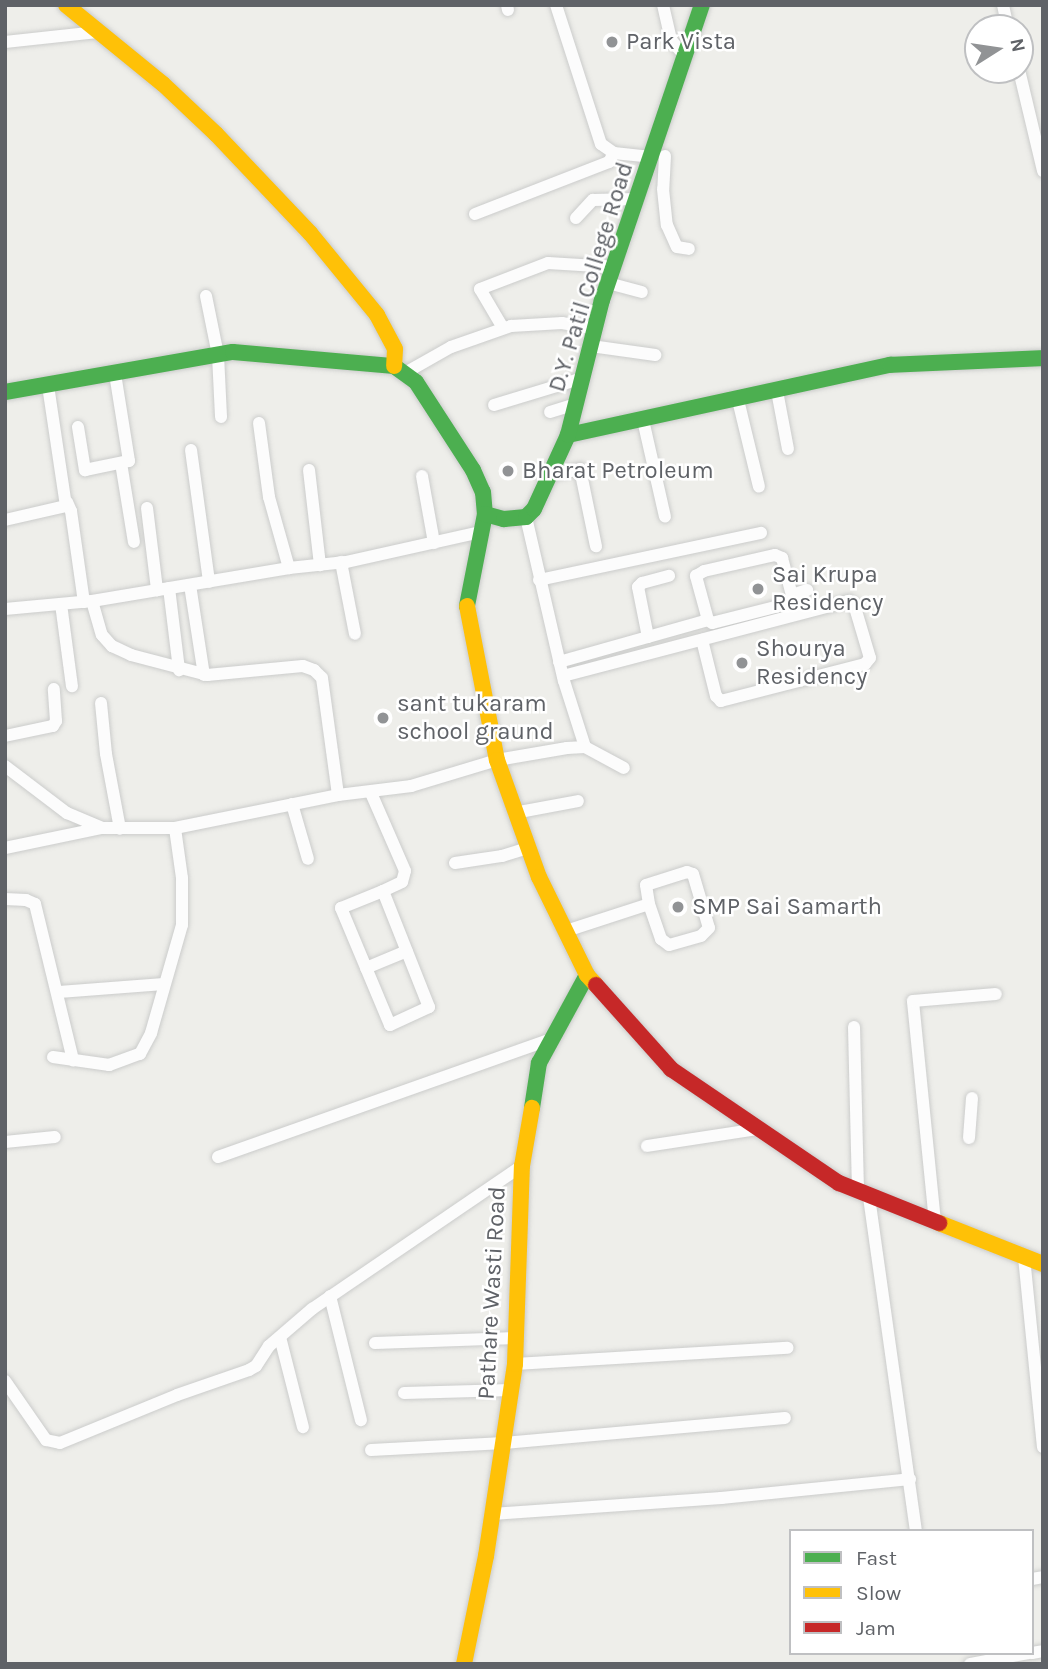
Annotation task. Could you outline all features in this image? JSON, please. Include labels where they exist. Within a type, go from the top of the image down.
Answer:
[{"type":"street","points":[[66,5],[163,84],[216,134],[310,233],[377,316],[395,349],[400,369],[416,382],[473,470],[483,492],[485,514],[467,604],[497,760],[528,848],[587,975],[671,1069],[839,1183],[1043,1264]]},
{"type":"street","points":[[663,5],[671,40],[685,56]]},
{"type":"street","name":"D.Y. Patil College Road","points":[[526,517],[534,509],[568,435],[613,267],[636,199],[658,156],[702,5]]},
{"type":"street","points":[[558,11],[601,144],[614,153],[658,156],[667,225],[677,247],[689,249]]},
{"type":"street","points":[[5,42],[97,32]]},
{"type":"street","points":[[1021,84],[1043,171]]},
{"type":"street","points":[[475,214],[609,162],[614,153]]},
{"type":"street","points":[[576,218],[593,200],[636,199]]},
{"type":"street","points":[[503,328],[480,289],[548,263],[613,267]]},
{"type":"street","points":[[608,284],[642,292]]},
{"type":"street","points":[[206,296],[218,355],[221,417]]},
{"type":"street","points":[[5,392],[233,352],[400,369],[503,328],[532,323],[562,323],[595,329]]},
{"type":"street","points":[[591,346],[655,355]]},
{"type":"street","points":[[568,435],[901,364],[1043,358]]},
{"type":"street","points":[[78,427],[85,470],[129,461],[115,374]]},
{"type":"street","points":[[494,405],[583,378]]},
{"type":"street","points":[[48,385],[67,502],[88,601],[102,635],[111,646],[179,670],[204,675],[228,675],[303,666],[314,670],[322,678],[338,795]]},
{"type":"street","points":[[777,391],[788,449]]},
{"type":"street","points":[[738,400],[759,487]]},
{"type":"street","points":[[550,412],[576,404]]},
{"type":"street","points":[[643,420],[666,517]]},
{"type":"street","points":[[259,423],[269,497],[289,568]]},
{"type":"street","points":[[191,450],[209,582]]},
{"type":"street","points":[[121,463],[134,542]]},
{"type":"street","points":[[550,475],[580,469],[596,546]]},
{"type":"street","points":[[309,470],[320,565]]},
{"type":"street","points":[[422,476],[434,543]]},
{"type":"street","points":[[5,520],[60,509],[67,502]]},
{"type":"street","points":[[147,508],[179,670]]},
{"type":"street","points":[[485,514],[504,519],[526,517],[559,662],[585,747]]},
{"type":"street","points":[[5,609],[88,601],[341,562],[480,532]]},
{"type":"street","points":[[539,580],[761,533]]},
{"type":"street","points":[[559,662],[708,620],[718,623],[791,603],[792,594],[779,556],[704,571],[696,576],[708,620]]},
{"type":"street","points":[[341,562],[355,634]]},
{"type":"street","points":[[648,637],[638,587],[642,583],[669,576]]},
{"type":"street","points":[[190,585],[204,675]]},
{"type":"street","points":[[792,594],[807,590]]},
{"type":"street","points":[[563,676],[849,601],[854,604],[870,658],[864,664],[721,701],[716,696],[702,640]]},
{"type":"street","points":[[61,604],[72,686]]},
{"type":"street","points":[[5,736],[53,726],[56,721],[54,689]]},
{"type":"street","points":[[101,703],[106,754],[120,829]]},
{"type":"street","points":[[5,848],[102,828],[175,828],[338,795],[371,793],[453,776],[497,760],[585,747],[624,768]]},
{"type":"street","points":[[5,766],[67,813],[102,828]]},
{"type":"street","points":[[371,793],[405,871],[402,882],[341,908],[390,1025],[429,1007],[383,891]]},
{"type":"street","points":[[514,813],[578,801]]},
{"type":"street","points":[[292,804],[308,859]]},
{"type":"street","points":[[53,1057],[109,1066],[140,1054],[151,1033],[181,925],[182,877],[175,828]]},
{"type":"street","points":[[455,863],[502,856],[528,848]]},
{"type":"street","points":[[690,873],[709,928],[701,936],[669,945],[661,939],[649,904],[646,885],[690,873]]},
{"type":"street","points":[[5,899],[26,900],[35,904],[59,992],[73,1060]]},
{"type":"street","points":[[566,932],[649,904]]},
{"type":"street","points":[[366,968],[407,951]]},
{"type":"street","name":"Pathare Wasti Road","points":[[464,1664],[492,1514],[515,1364],[522,1167],[539,1063],[587,975]]},
{"type":"street","points":[[59,992],[164,984]]},
{"type":"street","points":[[935,1222],[913,1001],[996,994]]},
{"type":"street","points":[[854,1027],[864,1194],[916,1529]]},
{"type":"street","points":[[218,1157],[552,1039]]},
{"type":"street","points":[[970,1138],[972,1098]]},
{"type":"street","points":[[647,1146],[758,1129]]},
{"type":"street","points":[[5,1143],[55,1137]]},
{"type":"street","points":[[5,1381],[46,1440],[60,1443],[177,1395],[249,1370],[280,1337],[330,1296],[522,1167]]},
{"type":"street","points":[[1024,1257],[1043,1447]]},
{"type":"street","points":[[330,1296],[361,1420]]},
{"type":"street","points":[[280,1337],[303,1427]]},
{"type":"street","points":[[375,1343],[516,1338]]},
{"type":"street","points":[[515,1364],[788,1348]]},
{"type":"street","points":[[404,1393],[511,1390]]},
{"type":"street","points":[[371,1450],[504,1443],[785,1418]]},
{"type":"street","points":[[492,1514],[721,1498],[910,1479]]},
{"type":"street","points":[[970,1664],[1020,1655]]},
{"type":"traffic: fast","points":[[485,514],[504,519],[526,517],[534,509],[568,435],[602,300],[702,5]]},
{"type":"traffic: fast","points":[[5,392],[233,352],[394,366],[416,382],[473,470],[483,492],[485,514],[467,606]]},
{"type":"traffic: fast","points":[[568,435],[890,365],[1043,358]]},
{"type":"traffic: fast","points":[[532,1108],[539,1063],[587,975]]},
{"type":"traffic: slow","points":[[66,5],[163,84],[216,134],[310,233],[377,315],[395,349],[394,366]]},
{"type":"traffic: slow","points":[[467,606],[497,760],[539,877],[587,975],[596,985]]},
{"type":"traffic: slow","points":[[464,1664],[486,1556],[515,1364],[522,1166],[532,1108]]},
{"type":"traffic: slow","points":[[939,1223],[1043,1264]]},
{"type":"traffic: jam","points":[[596,985],[671,1069],[839,1183],[939,1223]]},
{"type":"place","name":"Park Vista","points":[[612,42]]},
{"type":"place","name":"Bharat Petroleum","points":[[508,471]]},
{"type":"place","name":"Sai Krupa Residency","points":[[758,589]]},
{"type":"place","name":"Shourya Residency","points":[[742,663]]},
{"type":"place","name":"sant tukaram school graund","points":[[383,718]]},
{"type":"place","name":"SMP Sai Samarth","points":[[678,907]]}]
